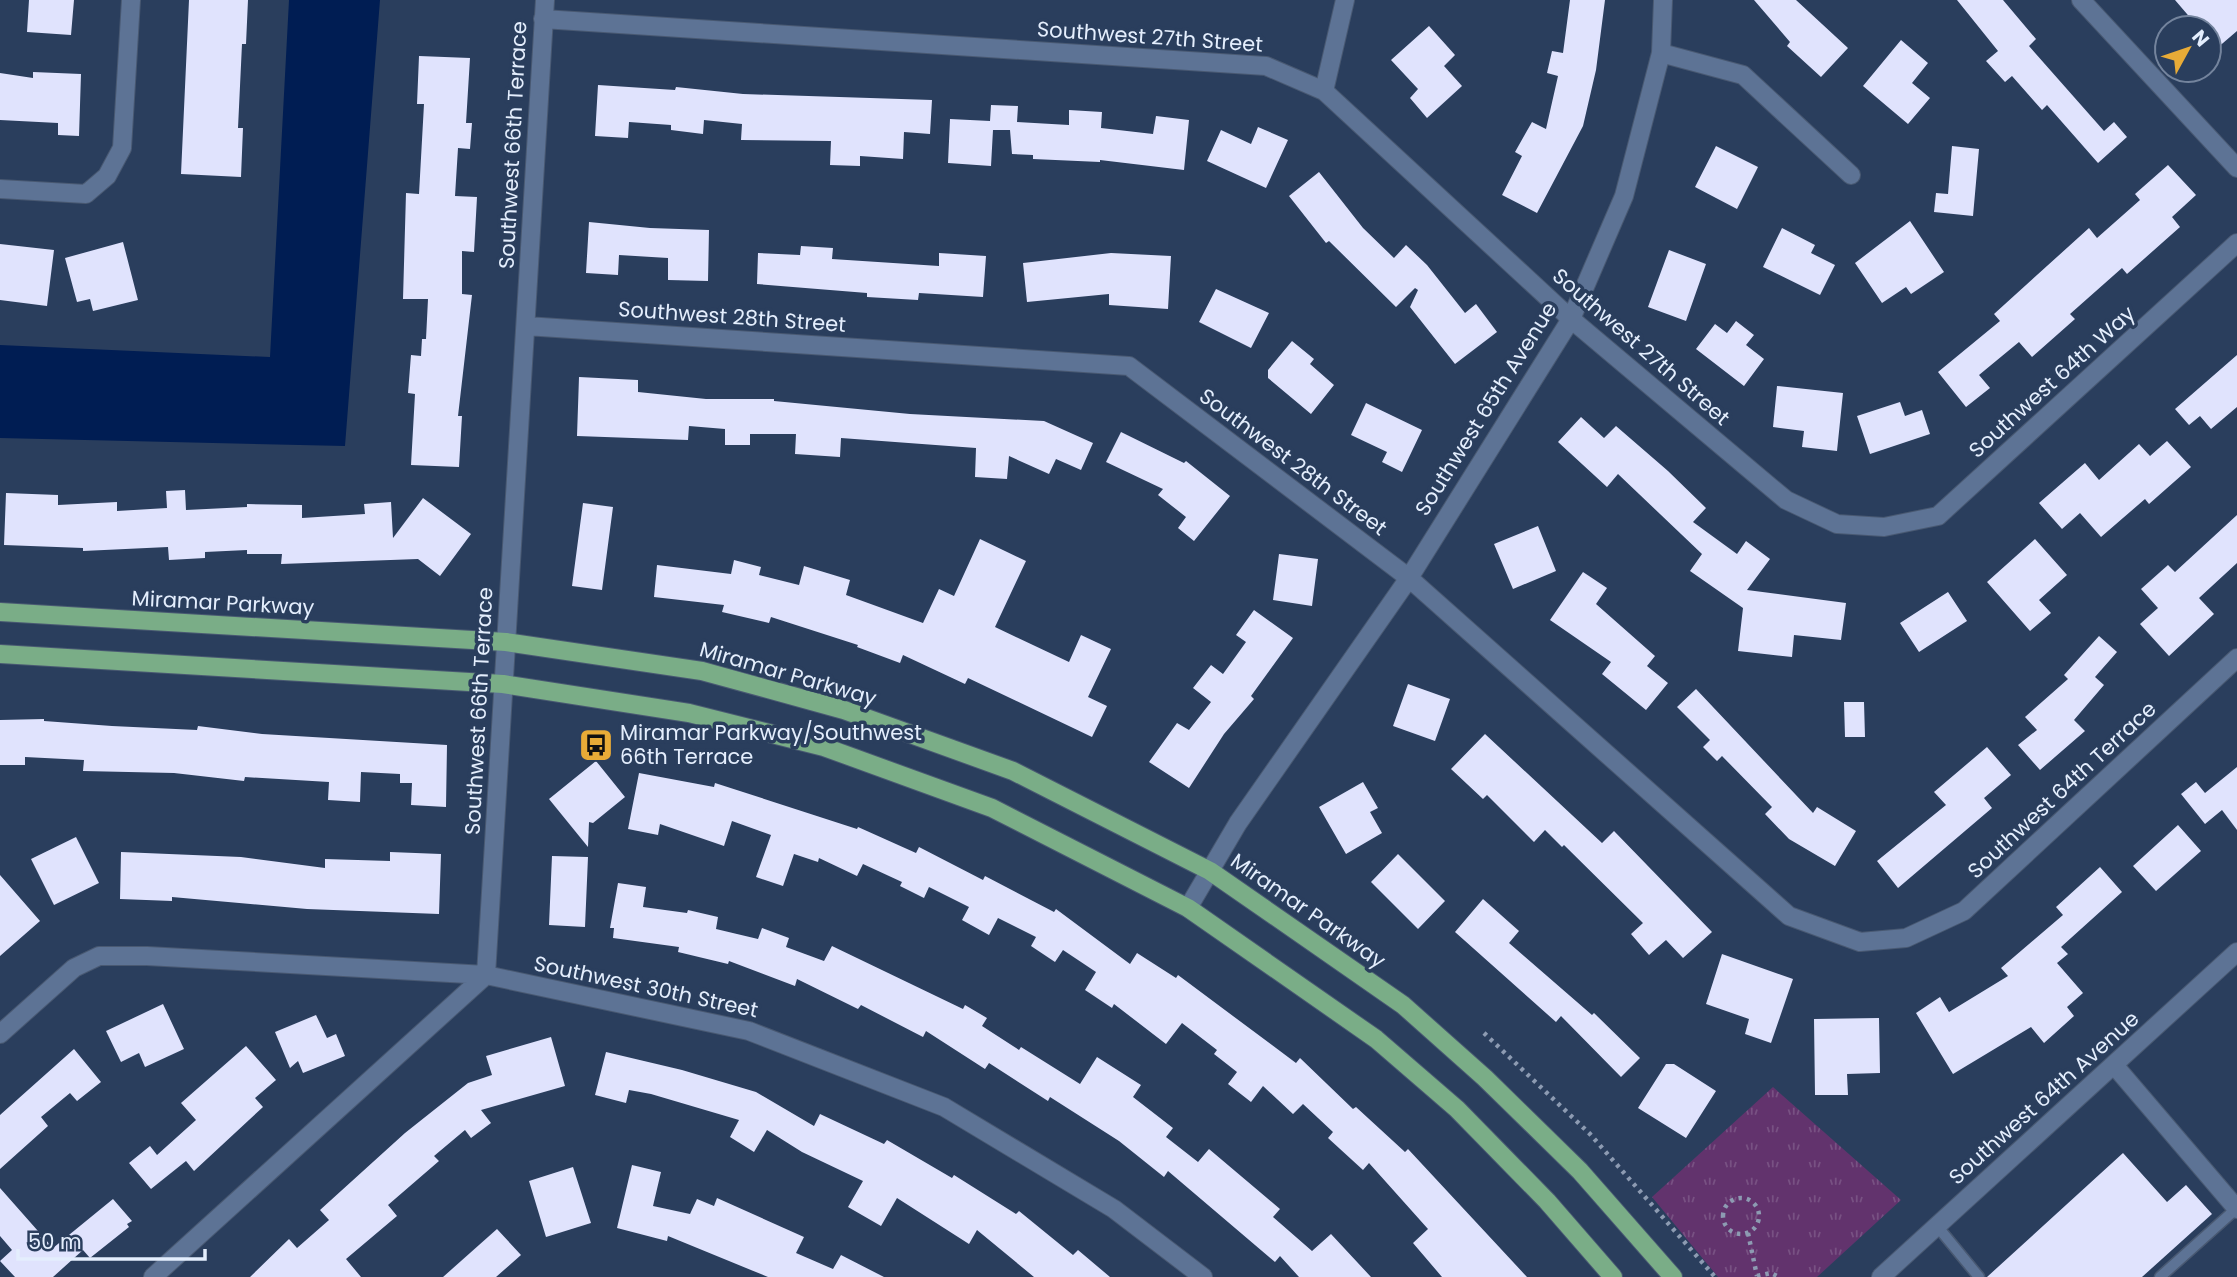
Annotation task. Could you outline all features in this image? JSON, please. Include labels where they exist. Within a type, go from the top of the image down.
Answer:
[{"type":"main road","name":"Miramar Parkway","points":[[0,612],[506,642],[702,671],[844,710],[1013,771],[1210,871],[1403,1005],[1485,1078],[1580,1171],[1673,1277]]},
{"type":"main road","points":[[0,654],[503,684],[688,713],[824,747],[992,808],[1188,908],[1376,1039],[1457,1109],[1547,1201],[1613,1277]]},
{"type":"street","points":[[0,189],[86,194],[107,176],[122,148],[131,0]]},
{"type":"street","name":"Southwest 66th Terrace","points":[[486,975],[545,0]]},
{"type":"street","points":[[1325,91],[1345,0]]},
{"type":"street","name":"Southwest 65th Avenue","points":[[1188,908],[1238,823],[1409,578],[1571,319],[1624,196],[1661,52],[1663,0]]},
{"type":"street","points":[[2081,0],[2237,168]]},
{"type":"street","name":"Southwest 27th Street","points":[[543,19],[1266,66],[1325,91],[1571,319],[1786,500],[1837,524],[1884,527]]},
{"type":"street","points":[[1661,52],[1743,75],[1851,175]]},
{"type":"street","name":"Southwest 64th Way","points":[[1884,527],[1938,516],[2237,243]]},
{"type":"street","name":"Southwest 28th Street","points":[[526,326],[1129,366],[1409,578],[1790,916],[1860,942],[1906,938]]},
{"type":"street","name":"Southwest 64th Terrace","points":[[1906,938],[1964,911],[2237,658]]},
{"type":"street","name":"Southwest 64th Avenue","points":[[1881,1277],[2237,953]]},
{"type":"street","name":"Southwest 30th Street","points":[[0,1034],[74,968],[99,956],[147,956],[486,975],[749,1031],[944,1107],[1114,1209],[1203,1277]]},
{"type":"street","points":[[153,1277],[486,975]]},
{"type":"street","points":[[2115,1065],[2237,1209]]},
{"type":"lane","points":[[2160,1277],[2237,1209]]},
{"type":"lane","points":[[1937,1226],[1979,1277]]},
{"type":"path","points":[[1484,1033],[1590,1133],[1715,1277]]},
{"type":"path","points":[[1738,1198],[1751,1200],[1759,1210],[1758,1223],[1748,1233],[1734,1234],[1724,1226],[1723,1213],[1738,1198]]},
{"type":"path","points":[[1748,1233],[1757,1276],[1771,1273],[1779,1277]]},
{"type":"green space","points":[[1773,1087],[1901,1200],[1817,1277],[1718,1277],[1652,1197]]},
{"type":"water","points":[[289,0],[380,0],[345,446],[0,438],[0,345],[270,357]]},
{"type":"building","points":[[29,0],[74,0],[71,35],[27,32]]},
{"type":"building","points":[[189,0],[248,0],[246,44],[242,44],[238,128],[243,128],[241,177],[181,174]]},
{"type":"building","points":[[1570,0],[1605,0],[1596,70],[1583,126],[1537,213],[1502,195],[1522,156],[1515,152],[1532,122],[1546,129],[1558,76],[1547,73],[1552,51],[1563,53]]},
{"type":"building","points":[[1754,0],[1796,0],[1848,48],[1821,77],[1787,46],[1790,42]]},
{"type":"building","points":[[1957,0],[2003,0],[2036,39],[2029,46],[2104,131],[2114,122],[2127,137],[2098,163],[2047,105],[2042,110],[2012,76],[2005,82],[1986,61],[1998,51]]},
{"type":"building","points":[[2175,0],[2237,0],[2237,31],[2223,43],[2223,14],[2187,14]]},
{"type":"building","points":[[1429,26],[1455,55],[1444,66],[1462,86],[1427,118],[1410,98],[1418,89],[1391,60]]},
{"type":"building","points":[[1901,40],[1928,63],[1912,83],[1930,98],[1908,124],[1863,86]]},
{"type":"building","points":[[419,56],[470,58],[466,123],[472,123],[470,149],[458,148],[455,196],[477,197],[474,252],[462,251],[462,294],[472,295],[458,416],[462,416],[459,467],[411,465],[415,394],[408,393],[411,355],[421,356],[422,339],[426,339],[428,299],[403,299],[406,193],[419,194],[424,104],[417,104]]},
{"type":"building","points":[[33,72],[81,74],[79,136],[58,135],[58,123],[0,120],[0,73],[33,78]]},
{"type":"building","points":[[598,85],[675,90],[676,87],[743,94],[932,100],[930,134],[904,132],[903,159],[860,156],[860,166],[830,165],[831,141],[741,140],[742,124],[704,120],[703,134],[671,130],[671,125],[629,122],[628,138],[595,136]]},
{"type":"building","points":[[991,105],[1018,106],[1017,122],[1069,125],[1069,110],[1102,112],[1101,128],[1153,134],[1156,116],[1189,120],[1184,170],[1100,160],[1033,159],[1033,155],[1012,154],[1010,130],[993,130],[991,166],[948,163],[950,119],[990,121]]},
{"type":"building","points":[[1258,127],[1288,140],[1266,188],[1207,161],[1221,130],[1251,144]]},
{"type":"building","points":[[1716,146],[1758,167],[1737,209],[1695,187]]},
{"type":"building","points":[[1952,146],[1979,149],[1973,216],[1934,212],[1936,193],[1948,194]]},
{"type":"building","points":[[2168,165],[2196,195],[2172,217],[2180,227],[2127,274],[2122,268],[2070,314],[2075,319],[2032,357],[2019,342],[1979,375],[1990,388],[1966,407],[1938,372],[2000,321],[1994,314],[2089,228],[2097,238],[2140,200],[2135,194]]},
{"type":"building","points":[[1319,172],[1363,228],[1394,258],[1406,245],[1427,265],[1465,313],[1476,304],[1497,332],[1455,364],[1410,307],[1418,290],[1415,288],[1396,307],[1329,241],[1326,243],[1289,196]]},
{"type":"building","points":[[1910,221],[1944,272],[1911,294],[1906,287],[1882,303],[1855,263]]},
{"type":"building","points":[[589,222],[709,230],[708,281],[668,280],[668,258],[619,255],[618,275],[586,273]]},
{"type":"building","points":[[1782,228],[1815,245],[1811,253],[1835,265],[1820,295],[1763,267]]},
{"type":"building","points":[[123,242],[138,300],[93,311],[90,299],[77,302],[65,258]]},
{"type":"building","points":[[0,244],[54,250],[47,306],[0,300]]},
{"type":"building","points":[[801,246],[833,248],[832,259],[939,266],[939,253],[986,256],[983,297],[919,293],[918,300],[757,284],[758,253],[800,255]]},
{"type":"building","points":[[1669,250],[1706,264],[1686,321],[1648,307]]},
{"type":"building","points":[[1111,253],[1171,256],[1168,309],[1109,305],[1109,294],[1027,302],[1023,263]]},
{"type":"building","points":[[1216,289],[1269,313],[1251,348],[1199,322]]},
{"type":"building","points":[[1736,321],[1754,335],[1746,345],[1764,359],[1744,386],[1696,349],[1715,324],[1727,333]]},
{"type":"building","points":[[1292,341],[1314,359],[1310,364],[1334,385],[1311,414],[1268,378],[1268,370]]},
{"type":"building","points":[[2237,355],[2237,407],[2211,429],[2200,416],[2189,425],[2175,409]]},
{"type":"building","points":[[579,377],[638,380],[638,392],[706,399],[774,399],[910,414],[1044,421],[1093,443],[1081,470],[1056,459],[1049,474],[1009,456],[1007,479],[975,477],[976,448],[841,438],[840,457],[795,454],[796,434],[750,434],[750,445],[725,445],[725,429],[689,426],[688,440],[577,436]]},
{"type":"building","points":[[1777,386],[1843,393],[1837,451],[1802,447],[1804,431],[1773,427]]},
{"type":"building","points":[[1900,402],[1905,416],[1922,410],[1930,434],[1870,454],[1857,416]]},
{"type":"building","points":[[1366,403],[1422,430],[1402,472],[1382,462],[1387,452],[1351,435]]},
{"type":"building","points":[[1581,417],[1604,438],[1616,426],[1668,471],[1706,508],[1693,522],[1737,554],[1746,541],[1770,559],[1747,590],[1846,603],[1841,640],[1794,635],[1792,657],[1738,651],[1743,608],[1690,571],[1702,554],[1618,474],[1607,487],[1558,442]]},
{"type":"building","points":[[1121,432],[1184,463],[1186,461],[1230,496],[1194,541],[1178,528],[1186,517],[1158,495],[1163,489],[1106,462]]},
{"type":"building","points":[[2167,441],[2191,467],[2149,504],[2145,499],[2101,537],[2080,513],[2062,529],[2039,503],[2085,463],[2099,480],[2139,444],[2150,456]]},
{"type":"building","points":[[185,490],[186,510],[247,507],[247,504],[302,505],[302,518],[365,514],[364,504],[391,502],[393,538],[423,498],[471,534],[440,576],[418,559],[281,564],[282,554],[247,554],[247,550],[205,552],[205,558],[169,560],[168,547],[83,551],[83,548],[4,545],[6,493],[58,495],[58,505],[117,502],[117,511],[167,508],[166,491]]},
{"type":"building","points":[[583,503],[613,507],[602,590],[572,586]]},
{"type":"building","points":[[2237,515],[2237,563],[2199,598],[2214,614],[2169,656],[2140,624],[2158,608],[2141,589],[2168,565],[2175,572]]},
{"type":"building","points":[[1538,526],[1556,571],[1513,589],[1494,544]]},
{"type":"building","points":[[980,539],[1026,561],[995,627],[1069,662],[1081,635],[1111,649],[1088,697],[1107,706],[1092,737],[968,678],[965,684],[903,655],[900,663],[857,647],[858,645],[771,617],[769,623],[722,612],[724,605],[654,597],[657,565],[731,574],[734,560],[761,567],[759,575],[799,585],[804,566],[850,580],[846,595],[923,623],[939,589],[954,596]]},
{"type":"building","points":[[2035,539],[2067,575],[2039,600],[2051,613],[2030,631],[1987,582]]},
{"type":"building","points":[[1279,554],[1318,559],[1312,606],[1273,600]]},
{"type":"building","points":[[1583,572],[1607,588],[1596,604],[1655,656],[1647,666],[1668,683],[1646,710],[1602,674],[1611,662],[1550,620]]},
{"type":"building","points":[[1948,592],[1967,621],[1919,652],[1900,623]]},
{"type":"building","points":[[1254,610],[1293,638],[1251,696],[1254,699],[1224,734],[1189,788],[1149,762],[1177,723],[1189,730],[1211,702],[1193,688],[1211,665],[1223,674],[1246,642],[1236,635]]},
{"type":"building","points":[[2099,636],[2117,652],[2095,677],[2104,685],[2074,720],[2085,731],[2040,770],[2018,745],[2037,730],[2025,717],[2068,679],[2064,675]]},
{"type":"building","points":[[1408,684],[1450,699],[1435,741],[1393,726]]},
{"type":"building","points":[[1696,689],[1813,813],[1817,807],[1856,831],[1835,866],[1789,839],[1765,814],[1772,807],[1722,756],[1717,761],[1703,747],[1710,740],[1677,707]]},
{"type":"building","points":[[1844,702],[1864,702],[1865,737],[1845,737]]},
{"type":"building","points":[[44,719],[112,726],[197,730],[198,726],[262,734],[447,745],[446,807],[411,805],[412,783],[400,783],[400,774],[361,772],[360,802],[328,800],[329,782],[245,777],[244,781],[174,773],[83,771],[84,760],[25,757],[25,765],[0,765],[0,720]]},
{"type":"building","points":[[1485,734],[1602,843],[1614,831],[1712,932],[1683,958],[1666,940],[1649,955],[1631,934],[1643,923],[1564,845],[1562,847],[1545,830],[1534,842],[1487,795],[1483,799],[1451,769]]},
{"type":"building","points":[[1987,747],[2011,775],[1984,798],[1992,808],[1898,888],[1877,861],[1946,805],[1934,792]]},
{"type":"building","points":[[596,761],[625,797],[593,823],[589,822],[588,847],[549,799]]},
{"type":"building","points":[[2237,767],[2237,830],[2222,810],[2205,824],[2181,794],[2196,782],[2205,793]]},
{"type":"building","points":[[639,773],[714,787],[715,783],[857,829],[858,827],[916,853],[919,847],[983,880],[985,876],[1054,912],[1056,909],[1130,964],[1137,953],[1176,978],[1178,975],[1296,1063],[1300,1058],[1353,1109],[1356,1107],[1405,1152],[1408,1149],[1527,1277],[1442,1277],[1413,1243],[1428,1229],[1369,1163],[1363,1170],[1328,1138],[1333,1132],[1303,1104],[1293,1114],[1263,1086],[1251,1102],[1228,1084],[1237,1072],[1214,1054],[1217,1050],[1182,1023],[1166,1044],[1114,1004],[1112,1008],[1085,990],[1096,972],[1063,950],[1055,962],[1031,946],[1036,937],[998,918],[989,935],[962,920],[969,907],[929,887],[924,898],[900,886],[902,882],[863,864],[857,876],[819,858],[818,862],[794,854],[783,886],[756,877],[771,835],[732,821],[724,846],[660,824],[658,835],[628,829]]},
{"type":"building","points":[[1363,782],[1378,808],[1370,812],[1382,833],[1346,854],[1319,807]]},
{"type":"building","points":[[2178,825],[2201,851],[2156,891],[2133,866]]},
{"type":"building","points":[[76,837],[99,883],[54,905],[31,859]]},
{"type":"building","points":[[121,852],[241,857],[325,868],[325,859],[390,861],[390,852],[441,854],[439,914],[307,909],[172,897],[172,901],[120,899]]},
{"type":"building","points":[[1398,854],[1445,901],[1418,929],[1371,882]]},
{"type":"building","points":[[552,856],[588,857],[585,927],[549,925]]},
{"type":"building","points":[[2100,867],[2122,892],[2061,947],[2068,954],[2057,963],[2083,993],[2067,1007],[2074,1016],[2044,1043],[2031,1027],[1953,1074],[1916,1013],[1940,997],[1949,1012],[2008,976],[2001,968],[2063,915],[2056,907]]},
{"type":"building","points":[[0,875],[40,921],[0,956]]},
{"type":"building","points":[[618,883],[646,887],[643,907],[687,913],[688,910],[718,917],[716,929],[758,939],[762,928],[789,938],[786,947],[824,961],[832,946],[963,1009],[965,1005],[987,1018],[982,1026],[1080,1084],[1097,1057],[1141,1085],[1133,1097],[1173,1128],[1166,1137],[1198,1162],[1209,1149],[1280,1209],[1273,1217],[1312,1251],[1331,1234],[1371,1277],[1299,1277],[1280,1256],[1275,1262],[1168,1171],[1164,1177],[1119,1141],[1050,1097],[1048,1101],[989,1063],[985,1069],[926,1031],[923,1037],[861,1005],[858,1009],[797,979],[795,986],[729,961],[728,964],[678,952],[679,947],[613,938],[614,928],[610,928]]},
{"type":"building","points":[[1483,899],[1519,931],[1509,943],[1592,1015],[1594,1013],[1640,1058],[1621,1077],[1561,1016],[1556,1022],[1455,932]]},
{"type":"building","points":[[1722,954],[1793,979],[1771,1043],[1745,1034],[1749,1019],[1706,1004]]},
{"type":"building","points":[[163,1004],[184,1049],[145,1067],[139,1053],[121,1062],[106,1031]]},
{"type":"building","points":[[316,1015],[327,1038],[336,1034],[345,1056],[303,1073],[298,1061],[290,1068],[275,1032]]},
{"type":"building","points":[[1879,1018],[1880,1073],[1847,1074],[1848,1095],[1815,1095],[1814,1019]]},
{"type":"building","points":[[551,1037],[565,1086],[481,1110],[491,1123],[471,1138],[465,1130],[434,1156],[439,1161],[388,1205],[397,1216],[346,1259],[361,1277],[250,1277],[289,1239],[297,1248],[329,1220],[320,1210],[405,1133],[468,1083],[492,1075],[486,1056]]},
{"type":"building","points":[[246,1046],[276,1080],[255,1098],[263,1107],[194,1171],[186,1161],[151,1189],[129,1163],[150,1146],[157,1155],[196,1120],[181,1103]]},
{"type":"building","points":[[74,1049],[101,1082],[77,1101],[70,1093],[41,1117],[48,1126],[0,1169],[0,1115]]},
{"type":"building","points":[[606,1052],[682,1070],[756,1092],[814,1126],[820,1114],[884,1144],[887,1140],[952,1178],[954,1175],[1016,1214],[1019,1211],[1073,1255],[1078,1250],[1110,1277],[1034,1277],[977,1230],[969,1244],[897,1198],[881,1226],[848,1207],[863,1181],[802,1152],[767,1130],[754,1152],[730,1137],[739,1120],[629,1090],[626,1103],[595,1095]]},
{"type":"building","points":[[1666,1064],[1674,1064],[1716,1091],[1686,1138],[1638,1108]]},
{"type":"building","points":[[2123,1153],[2167,1202],[2186,1185],[2212,1214],[2142,1277],[1987,1277]]},
{"type":"building","points":[[632,1165],[661,1172],[653,1206],[690,1214],[697,1199],[714,1206],[717,1198],[804,1237],[796,1253],[833,1269],[841,1255],[884,1277],[768,1277],[668,1236],[667,1241],[617,1228]]},
{"type":"building","points":[[573,1167],[591,1223],[546,1237],[529,1181]]},
{"type":"building","points":[[0,1188],[53,1248],[113,1199],[132,1221],[127,1224],[129,1227],[90,1258],[83,1250],[53,1277],[15,1277],[0,1261],[12,1250],[0,1236]]},
{"type":"building","points":[[497,1229],[521,1255],[496,1277],[443,1277]]},
{"type":"place","name":"Miramar Parkway/Southwest 66th Terrace","points":[[596,745]]}]
